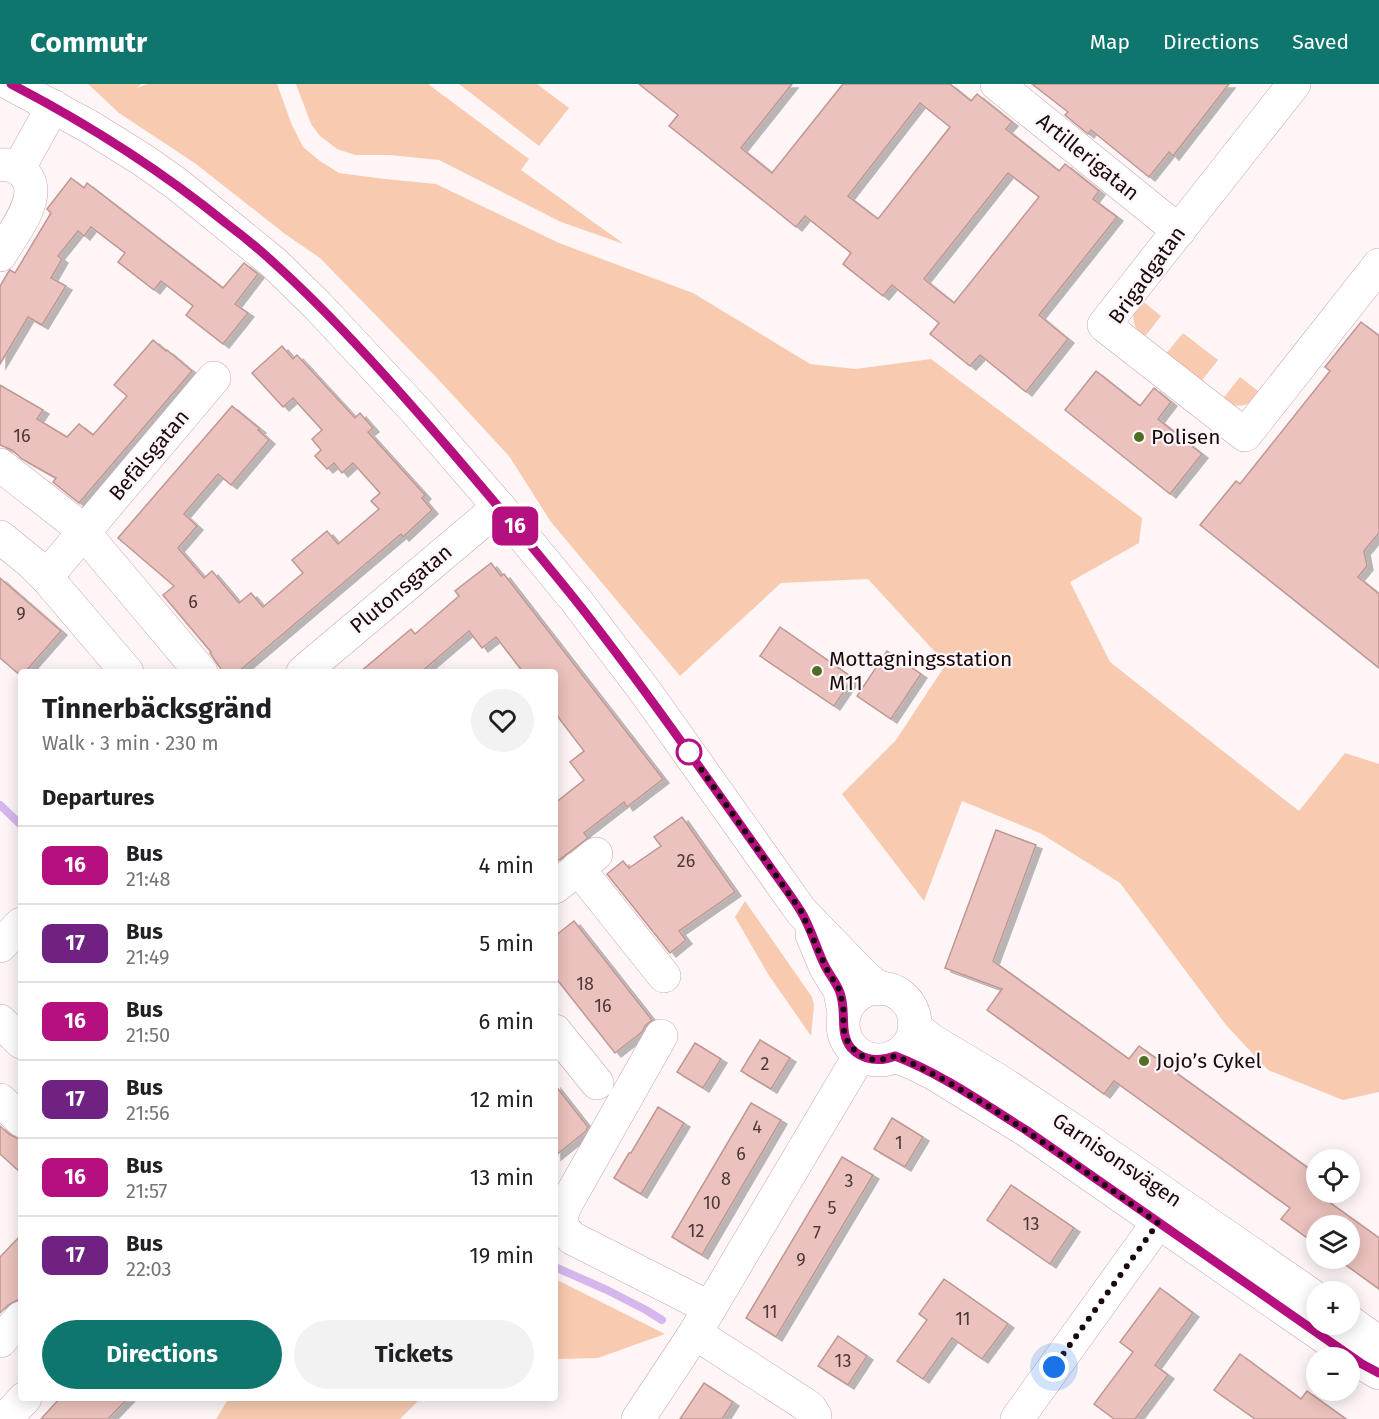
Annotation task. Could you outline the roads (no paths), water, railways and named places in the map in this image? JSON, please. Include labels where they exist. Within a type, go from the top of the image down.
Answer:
[{"type":"street","points":[[11,84],[125,149],[177,184],[273,262],[317,305],[383,374],[499,507],[645,691],[801,911],[865,977],[880,989]]},
{"type":"street","name":"Artillerigatan","points":[[997,84],[1179,231]]},
{"type":"street","name":"Brigadgatan","points":[[1294,84],[1104,325],[1245,435],[1379,265]]},
{"type":"street","points":[[0,255],[29,206],[32,194],[25,174],[9,167],[53,106]]},
{"type":"street","name":"Befälsgatan","points":[[46,577],[214,378]]},
{"type":"street","points":[[0,465],[84,533],[198,669]]},
{"type":"street","name":"Plutonsgatan","points":[[307,669],[499,507]]},
{"type":"street","points":[[0,537],[46,577],[124,669]]},
{"type":"street","points":[[576,870],[664,976]]},
{"type":"street","points":[[801,911],[826,968],[840,991],[845,1037],[851,1047],[868,1059],[886,1059],[903,1051],[913,1035],[914,1016],[910,1007],[897,993],[880,989],[861,992],[848,1005],[844,1013]]},
{"type":"street","points":[[0,946],[18,927]]},
{"type":"street","points":[[0,1021],[18,1038]]},
{"type":"street","name":"Garnisonsvägen","points":[[914,1026],[931,1040],[1004,1084],[1362,1364],[1379,1373]]},
{"type":"street","points":[[558,1035],[597,1083]]},
{"type":"street","points":[[661,1036],[565,1206],[562,1213],[562,1226],[572,1238],[702,1320],[810,1408],[815,1416],[814,1419]]},
{"type":"street","points":[[638,1419],[702,1320],[860,1055]]},
{"type":"street","name":"Garnisonsvägen","points":[[895,1056],[933,1073],[1026,1130],[1306,1293]]},
{"type":"street","points":[[0,1100],[18,1117]]},
{"type":"street","points":[[1017,1419],[1167,1212]]},
{"type":"street","points":[[0,1341],[18,1321]]},
{"type":"street","points":[[1360,1330],[1379,1343]]},
{"type":"street","points":[[5,1419],[22,1401]]},
{"type":"waterway","points":[[0,805],[18,822]]},
{"type":"waterway","points":[[558,1268],[607,1290],[662,1320]]},
{"type":"place","name":"Polisen","points":[[1139,437]]},
{"type":"place","name":"Mottagningsstation M11","points":[[817,671]]},
{"type":"place","name":"Jojo’s Cykel","points":[[1144,1061]]}]
